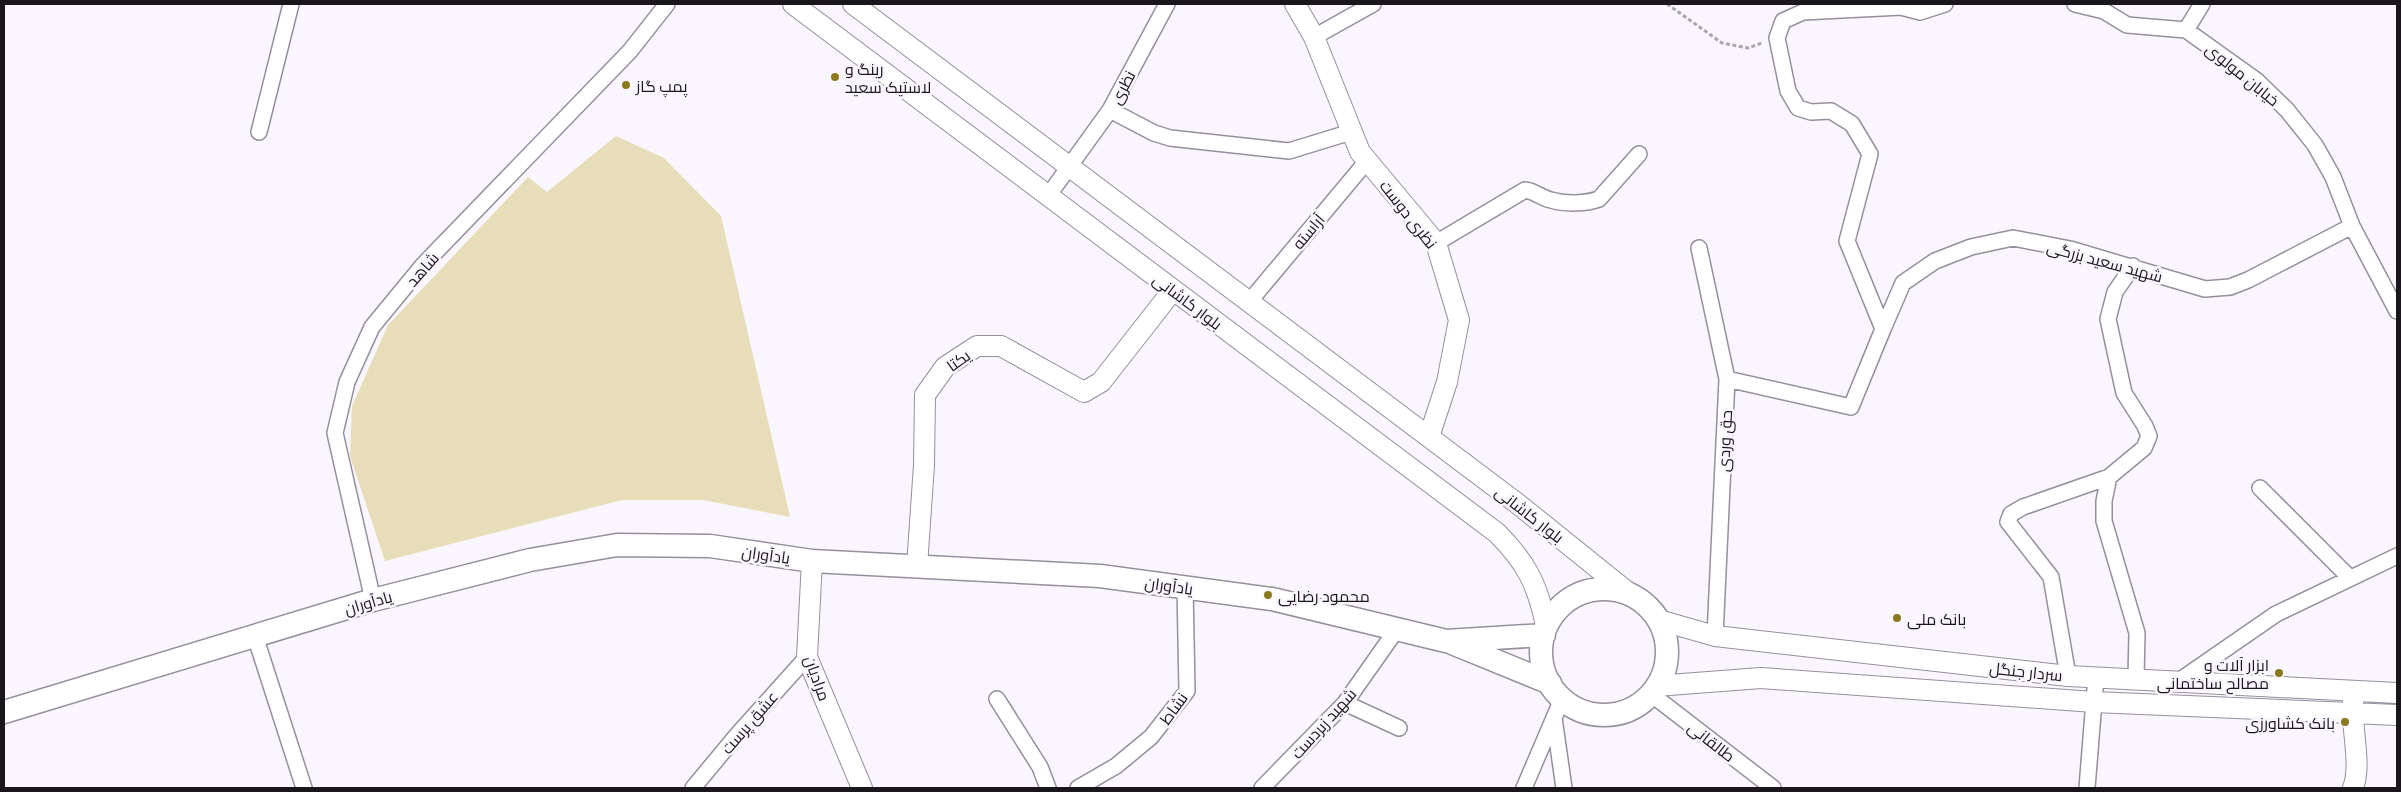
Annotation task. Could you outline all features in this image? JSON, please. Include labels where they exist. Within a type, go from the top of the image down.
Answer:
[{"type":"main road","name":"بلوار کاشانی","points":[[793,4],[1497,533],[1516,552],[1531,575],[1541,600],[1545,631]]},
{"type":"main road","name":"بلوار کاشانی","points":[[853,4],[1518,504],[1630,594]]},
{"type":"main road","name":"نظری دوست","points":[[1295,4],[1314,37],[1360,152],[1436,243],[1459,320],[1447,382],[1429,437]]},
{"type":"main road","name":"یکتا","points":[[917,566],[924,465],[926,395],[945,367],[977,346],[1001,346],[1084,392],[1101,382],[1174,290]]},
{"type":"main road","name":"یادآوران","points":[[4,712],[374,600],[530,560],[617,545],[710,546],[812,561],[1100,576],[1272,599],[1446,640],[1545,631]]},
{"type":"main road","name":"مرادیان","points":[[812,561],[807,657],[862,788]]},
{"type":"main road","points":[[1446,640],[1555,700],[1578,710],[1598,715],[1618,714],[1636,706],[1654,690],[1662,678],[1667,658],[1666,639],[1659,620],[1646,605],[1630,594],[1610,589],[1591,590],[1572,597],[1557,610],[1545,631],[1541,645],[1542,665],[1555,700]]},
{"type":"main road","name":"سردار جنگل","points":[[1659,620],[1715,636],[2068,676],[2136,678],[2397,693]]},
{"type":"main road","name":"سردار جنگل","points":[[1654,690],[1761,678],[2094,702],[2397,715]]},
{"type":"main road","points":[[2353,690],[2352,714],[2358,763],[2353,788]]},
{"type":"street","points":[[259,132],[291,4]]},
{"type":"street","name":"شاهد","points":[[374,600],[335,433],[347,382],[372,327],[423,265],[630,51],[667,4]]},
{"type":"street","name":"نظری","points":[[1048,196],[1110,110],[1167,4]]},
{"type":"street","points":[[1314,37],[1373,4]]},
{"type":"street","points":[[1884,329],[1847,241],[1870,154],[1852,124],[1831,112],[1811,112],[1798,108],[1788,91],[1777,38],[1783,21],[1803,12],[1901,7],[1920,12],[1945,4]]},
{"type":"street","points":[[2075,4],[2101,7],[2127,25],[2186,30],[2202,4]]},
{"type":"street","name":"خیابان مولوی","points":[[2186,30],[2256,80],[2287,110],[2315,145],[2333,177],[2352,226],[2397,311]]},
{"type":"street","points":[[1110,110],[1154,133],[1170,138],[1289,151],[1351,132]]},
{"type":"street","points":[[1436,243],[1524,190],[1533,191],[1551,200],[1590,202],[1599,199],[1639,154]]},
{"type":"street","name":"آراسته","points":[[1249,302],[1367,161]]},
{"type":"street","name":"شهید سعید بزرگی","points":[[1727,379],[1851,407],[1903,283],[1935,261],[1970,247],[2013,238],[2070,249],[2133,266],[2205,289],[2230,287],[2248,280],[2352,226]]},
{"type":"street","name":"حق وردی","points":[[1699,248],[1727,379],[1715,636]]},
{"type":"street","points":[[2068,676],[2051,577],[2008,522],[2011,514],[2023,507],[2109,477],[2144,448],[2149,436],[2145,426],[2124,393],[2108,319],[2115,292],[2133,266]]},
{"type":"street","points":[[2109,477],[2104,501],[2104,522],[2137,633],[2136,678]]},
{"type":"street","points":[[2260,488],[2350,578]]},
{"type":"street","points":[[2179,681],[2276,614],[2397,556]]},
{"type":"street","name":"نشاط","points":[[1078,788],[1116,766],[1151,737],[1187,691],[1188,658],[1185,587]]},
{"type":"street","name":"شهید زبردست","points":[[1262,788],[1344,703],[1397,629]]},
{"type":"street","points":[[255,636],[304,788]]},
{"type":"street","name":"عشق پرست","points":[[693,788],[737,735],[807,657]]},
{"type":"street","points":[[2087,788],[2096,676]]},
{"type":"street","name":"طالقانی","points":[[1654,690],[1773,788]]},
{"type":"street","points":[[997,699],[1040,767],[1048,788]]},
{"type":"street","points":[[1524,788],[1555,700]]},
{"type":"street","points":[[1555,700],[1564,788]]},
{"type":"street","points":[[1344,703],[1398,728]]},
{"type":"path","points":[[1667,4],[1722,43],[1748,48],[1777,38]]},
{"type":"shaded area","points":[[616,136],[664,158],[721,216],[790,517],[703,500],[622,500],[385,561],[350,456],[352,406],[388,325],[528,177],[547,192]]},
{"type":"place","name":"رینگ و لاستیک سعید","points":[[835,77]]},
{"type":"place","name":"پمپ گاز","points":[[626,85]]},
{"type":"place","name":"محمود رضایی","points":[[1268,595]]},
{"type":"place","name":"بانک ملی","points":[[1897,618]]},
{"type":"place","name":"ابزار آلات و مصالح ساختمانی","points":[[2279,673]]},
{"type":"place","name":"بانک کشاورزی","points":[[2345,722]]}]
